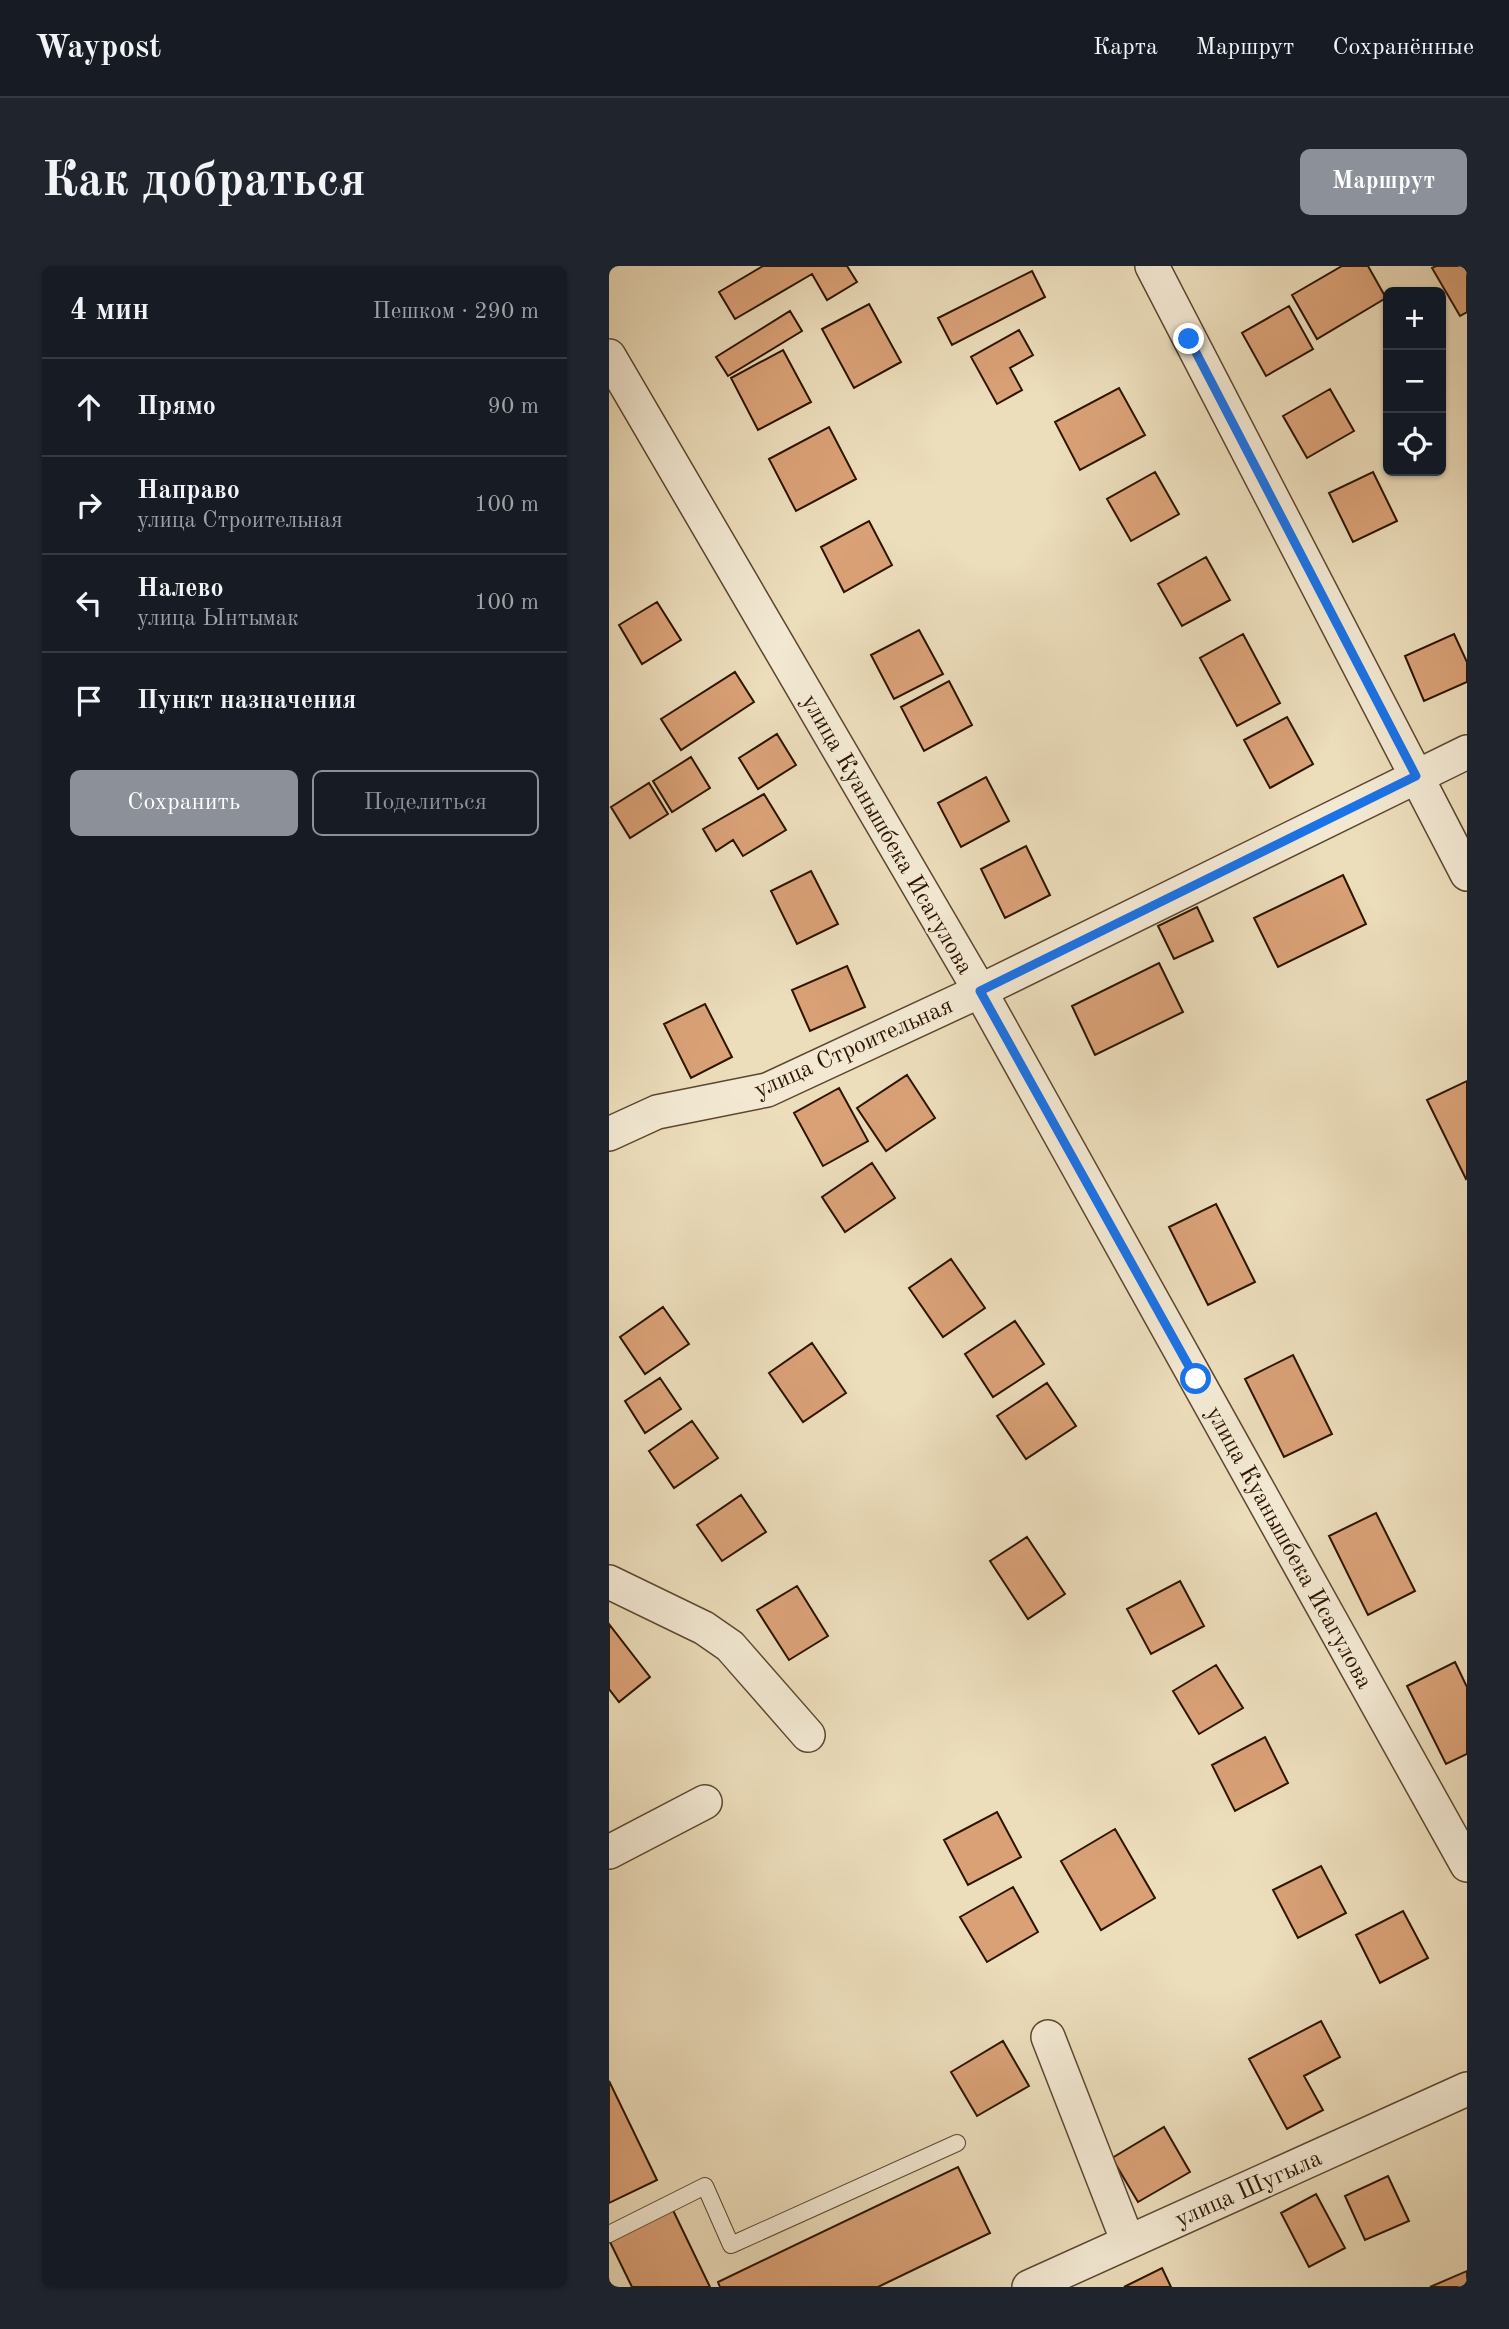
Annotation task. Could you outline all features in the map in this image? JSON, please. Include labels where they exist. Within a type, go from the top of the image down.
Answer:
[{"type":"street","points":[[1152,266],[1467,874]]},
{"type":"street","name":"улица Куанышбека Исагулова","points":[[609,358],[980,991],[1467,1865]]},
{"type":"street","name":"улица Строительная","points":[[609,1134],[657,1112],[767,1090],[980,991],[1467,752]]},
{"type":"street","points":[[609,1582],[704,1628],[730,1646],[808,1735]]},
{"type":"street","points":[[609,1852],[705,1802]]},
{"type":"street","points":[[1048,2037],[1128,2242]]},
{"type":"street","name":"улица Шугыла","points":[[1029,2287],[1077,2277],[1128,2242],[1467,2089]]},
{"type":"lane","points":[[609,2234],[705,2186],[731,2245],[957,2143]]},
{"type":"building","points":[[763,266],[847,266],[857,282],[827,300],[812,274],[735,319],[719,292]]},
{"type":"building","points":[[1342,266],[1368,266],[1383,293],[1383,300],[1317,339],[1292,295]]},
{"type":"building","points":[[1467,266],[1467,312],[1460,316],[1446,292],[1446,287],[1443,287],[1432,268]]},
{"type":"building","points":[[1032,271],[1045,297],[952,345],[938,318]]},
{"type":"building","points":[[869,304],[901,362],[854,388],[822,329]]},
{"type":"building","points":[[1289,306],[1313,349],[1266,376],[1242,333]]},
{"type":"building","points":[[790,311],[802,331],[728,376],[716,357]]},
{"type":"building","points":[[1019,330],[1033,355],[1010,368],[1022,390],[997,404],[971,357]]},
{"type":"building","points":[[783,350],[811,402],[758,430],[731,378]]},
{"type":"building","points":[[1119,388],[1145,435],[1080,470],[1055,422]]},
{"type":"building","points":[[1330,389],[1354,431],[1307,458],[1283,416]]},
{"type":"building","points":[[829,427],[856,479],[796,511],[769,459]]},
{"type":"building","points":[[1155,472],[1179,514],[1131,541],[1107,499]]},
{"type":"building","points":[[1373,472],[1397,521],[1353,542],[1329,493]]},
{"type":"building","points":[[869,521],[892,565],[844,592],[821,547]]},
{"type":"building","points":[[1206,557],[1230,600],[1182,626],[1158,584]]},
{"type":"building","points":[[657,602],[681,640],[642,664],[619,625]]},
{"type":"building","points":[[919,630],[943,674],[894,699],[871,655]]},
{"type":"building","points":[[1243,634],[1280,703],[1237,726],[1200,658]]},
{"type":"building","points":[[1454,634],[1467,662],[1467,682],[1424,701],[1405,656]]},
{"type":"building","points":[[735,672],[754,702],[681,750],[661,719]]},
{"type":"building","points":[[949,681],[972,725],[924,751],[901,707]]},
{"type":"building","points":[[1287,717],[1313,764],[1270,788],[1244,740]]},
{"type":"building","points":[[777,734],[796,765],[758,789],[739,758]]},
{"type":"building","points":[[691,757],[710,788],[672,812],[653,781]]},
{"type":"building","points":[[986,777],[1009,821],[961,847],[938,803]]},
{"type":"building","points":[[649,783],[668,814],[630,838],[611,807]]},
{"type":"building","points":[[764,794],[786,830],[743,856],[733,840],[716,851],[703,829]]},
{"type":"building","points":[[1026,846],[1050,895],[1005,918],[981,869]]},
{"type":"building","points":[[811,871],[838,924],[797,944],[771,891]]},
{"type":"building","points":[[1343,875],[1366,924],[1278,967],[1254,918]]},
{"type":"building","points":[[1197,907],[1213,941],[1174,959],[1158,926]]},
{"type":"building","points":[[1159,963],[1183,1012],[1095,1055],[1072,1006]]},
{"type":"building","points":[[847,966],[865,1007],[810,1031],[792,990]]},
{"type":"building","points":[[705,1004],[732,1057],[691,1078],[664,1024]]},
{"type":"building","points":[[907,1075],[935,1118],[886,1151],[857,1108]]},
{"type":"building","points":[[1467,1081],[1467,1178],[1466,1179],[1427,1100]]},
{"type":"building","points":[[839,1088],[868,1141],[823,1166],[794,1113]]},
{"type":"building","points":[[872,1163],[895,1198],[845,1232],[822,1197]]},
{"type":"building","points":[[1216,1204],[1255,1282],[1208,1305],[1169,1227]]},
{"type":"building","points":[[951,1259],[985,1308],[943,1337],[909,1288]]},
{"type":"building","points":[[663,1307],[689,1344],[645,1374],[620,1337]]},
{"type":"building","points":[[1015,1321],[1044,1364],[993,1397],[965,1354]]},
{"type":"building","points":[[812,1343],[846,1393],[803,1422],[769,1373]]},
{"type":"building","points":[[1293,1355],[1332,1434],[1284,1457],[1245,1379]]},
{"type":"building","points":[[660,1378],[681,1409],[645,1433],[625,1401]]},
{"type":"building","points":[[1047,1383],[1076,1426],[1026,1459],[997,1416]]},
{"type":"building","points":[[692,1421],[718,1458],[674,1488],[649,1451]]},
{"type":"building","points":[[741,1495],[766,1532],[722,1561],[697,1525]]},
{"type":"building","points":[[1376,1513],[1415,1591],[1368,1615],[1329,1536]]},
{"type":"building","points":[[1027,1537],[1065,1594],[1028,1619],[990,1561]]},
{"type":"building","points":[[1180,1581],[1204,1626],[1151,1654],[1127,1609]]},
{"type":"building","points":[[797,1586],[828,1636],[789,1660],[757,1610]]},
{"type":"building","points":[[609,1624],[650,1677],[619,1702],[609,1689]]},
{"type":"building","points":[[1455,1662],[1467,1687],[1467,1754],[1446,1764],[1407,1686]]},
{"type":"building","points":[[1216,1665],[1243,1708],[1199,1734],[1173,1691]]},
{"type":"building","points":[[1265,1737],[1288,1783],[1235,1811],[1212,1765]]},
{"type":"building","points":[[997,1812],[1021,1857],[968,1885],[944,1840]]},
{"type":"building","points":[[1115,1829],[1155,1898],[1101,1930],[1061,1861]]},
{"type":"building","points":[[1321,1866],[1346,1913],[1298,1938],[1273,1890]]},
{"type":"building","points":[[1013,1887],[1038,1932],[987,1962],[960,1917]]},
{"type":"building","points":[[1403,1911],[1428,1958],[1380,1983],[1356,1935]]},
{"type":"building","points":[[1321,2021],[1340,2057],[1304,2076],[1323,2110],[1287,2129],[1249,2059]]},
{"type":"building","points":[[1003,2041],[1029,2086],[977,2116],[951,2072]]},
{"type":"building","points":[[609,2081],[657,2180],[609,2203]]},
{"type":"building","points":[[1164,2127],[1190,2172],[1138,2202],[1112,2158]]},
{"type":"building","points":[[958,2167],[990,2233],[878,2287],[720,2287],[718,2282]]},
{"type":"building","points":[[1388,2176],[1409,2221],[1365,2240],[1345,2196]]},
{"type":"building","points":[[1316,2194],[1345,2248],[1309,2267],[1281,2213]]},
{"type":"building","points":[[670,2204],[710,2287],[632,2287],[609,2240]]},
{"type":"building","points":[[1162,2268],[1171,2287],[1124,2287]]},
{"type":"building","points":[[1467,2271],[1467,2287],[1430,2287]]},
{"type":"route","points":[[1189,339],[1416,776],[980,991],[1196,1379]]}]
